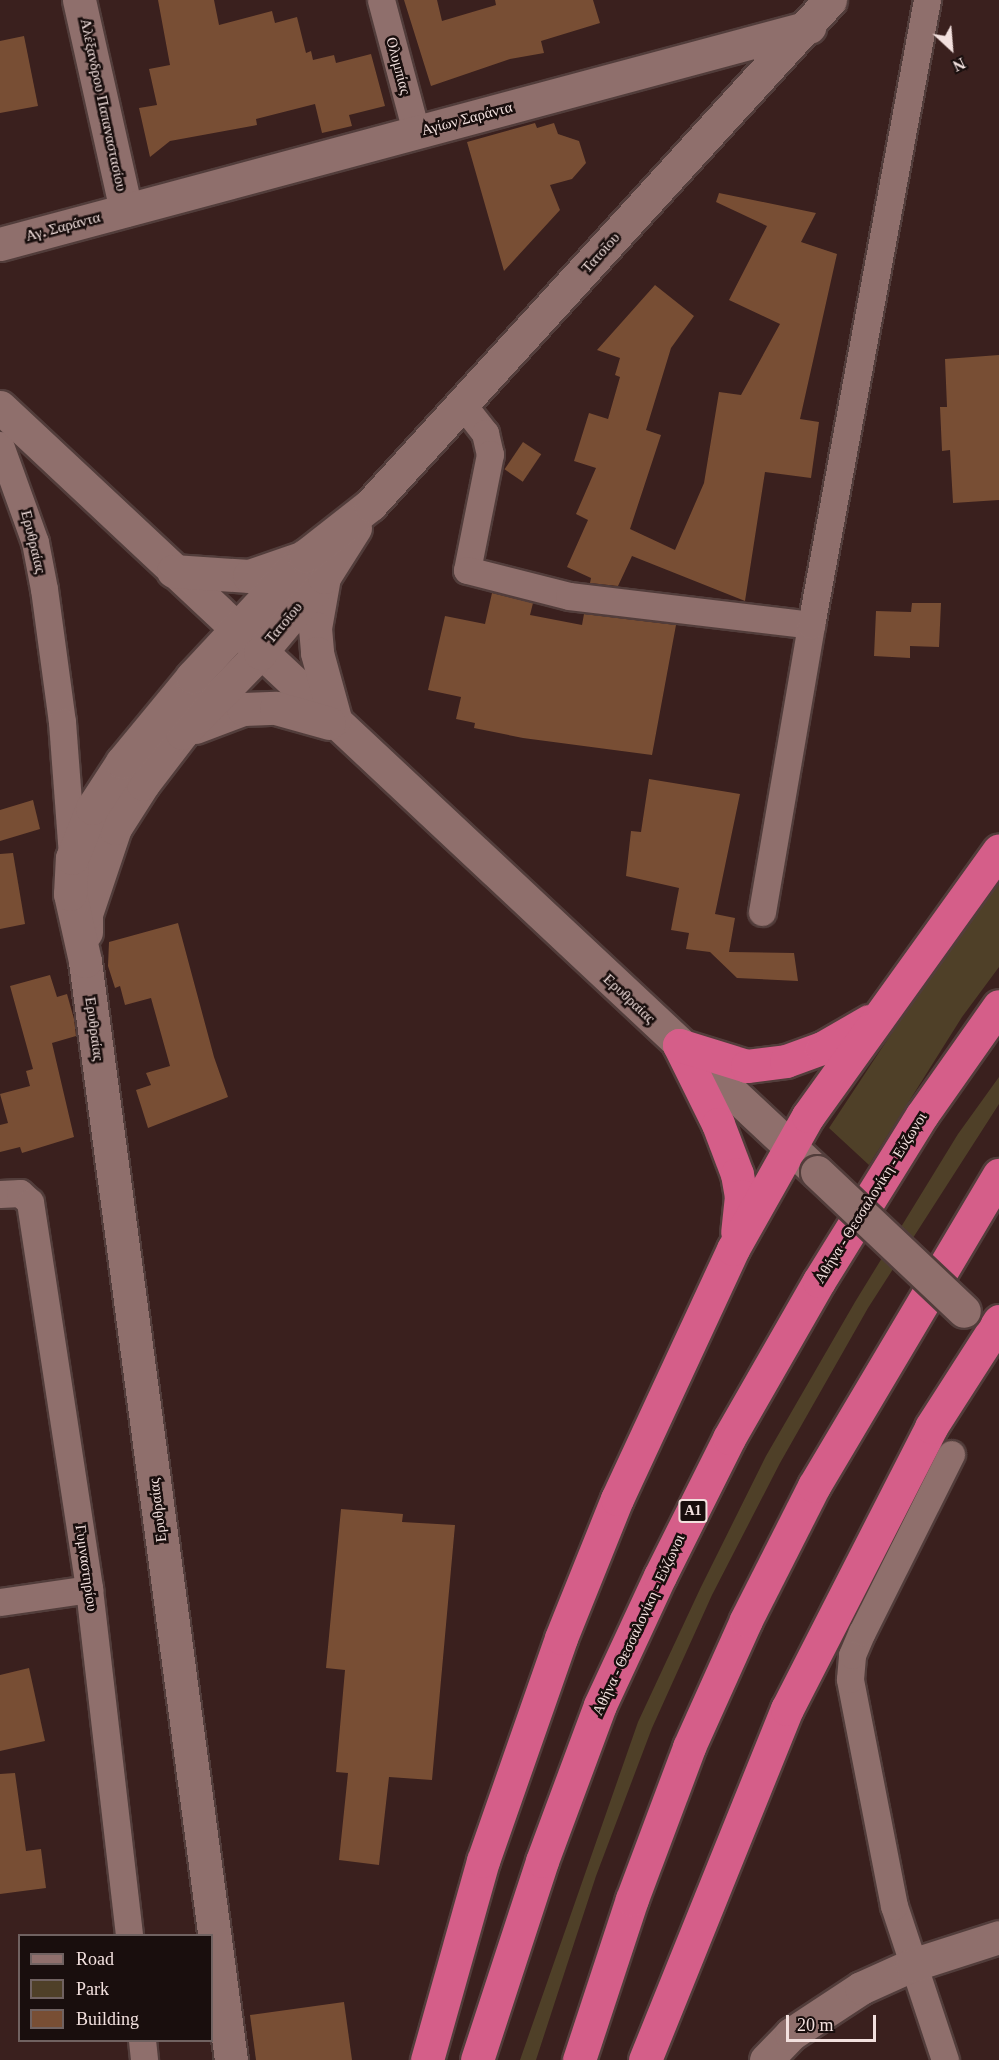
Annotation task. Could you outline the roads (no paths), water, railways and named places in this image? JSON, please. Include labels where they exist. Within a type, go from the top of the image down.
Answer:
[{"type":"highway","points":[[427,2060],[483,1861],[561,1638],[617,1499],[733,1249],[791,1147],[878,1016],[999,850]]},
{"type":"highway","name":"Αθήνα - Θεσσαλονίκη - Εύζωνοι","points":[[477,2060],[542,1861],[600,1705],[665,1565],[729,1438],[819,1281],[921,1114],[999,1006]]},
{"type":"highway","points":[[679,1045],[747,1066],[786,1061],[822,1048],[878,1016]]},
{"type":"highway","points":[[679,1045],[718,1124],[737,1174],[741,1217],[733,1249]]},
{"type":"highway","points":[[579,2060],[632,1899],[689,1746],[746,1620],[820,1476],[999,1175]]},
{"type":"highway","points":[[645,2060],[787,1709],[931,1427],[996,1334]]},
{"type":"main road","name":"Αλέξανδρου Παπαναστασίου","points":[[79,0],[126,210]]},
{"type":"main road","name":"Τατοΐου","points":[[260,653],[315,567],[808,27],[830,0]]},
{"type":"main road","name":"Αγίων Σαράντα","points":[[126,210],[808,27]]},
{"type":"main road","name":"Αγ. Σαράντα","points":[[0,244],[126,210]]},
{"type":"main road","name":"Ερυθραίας","points":[[0,407],[235,630],[964,1311],[996,1334]]},
{"type":"main road","name":"Τατοΐου","points":[[235,630],[315,567]]},
{"type":"main road","points":[[173,571],[249,576],[315,567],[316,653],[328,703],[338,726]]},
{"type":"main road","name":"Ερυθραίας","points":[[231,2060],[84,961],[70,894],[72,858],[92,808],[123,762],[235,630]]},
{"type":"main road","name":"Ερυθραίας","points":[[84,961],[86,914],[115,828],[182,733],[260,653]]},
{"type":"main road","points":[[182,733],[212,718],[243,709],[276,708],[308,714],[338,726]]},
{"type":"main road","points":[[766,2060],[791,2034],[827,2007],[912,1965],[999,1937]]},
{"type":"street","name":"Ολυμπίας","points":[[381,0],[416,132]]},
{"type":"street","points":[[762,912],[811,625],[927,0]]},
{"type":"street","points":[[463,405],[485,433],[490,454],[467,570],[569,596],[811,625]]},
{"type":"street","name":"Ερυθραίας","points":[[0,444],[32,531],[44,589],[62,722],[72,858]]},
{"type":"street","name":"Γυμναστηρίου","points":[[0,1194],[20,1193],[30,1202],[89,1589],[129,1934]]},
{"type":"street","points":[[945,2060],[894,1906],[850,1679],[852,1655],[951,1454]]},
{"type":"street","points":[[0,1602],[89,1589]]},
{"type":"street","points":[[142,2042],[144,2060]]}]
